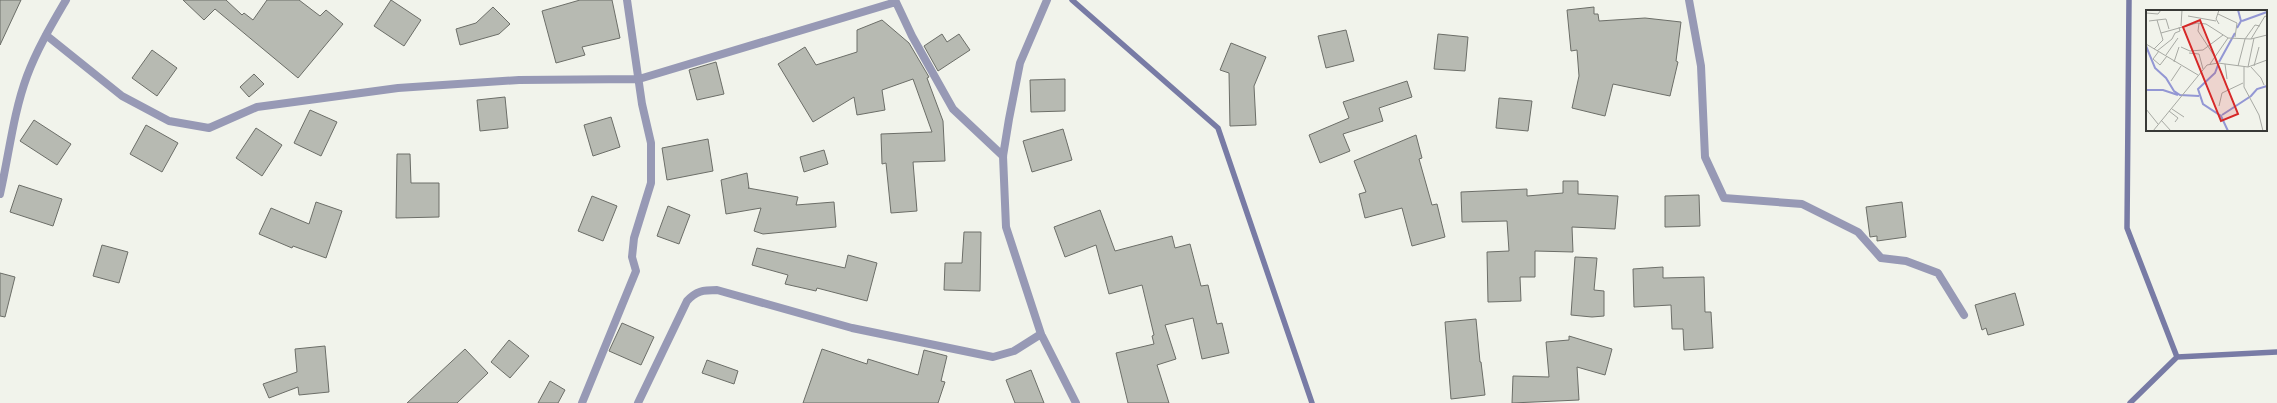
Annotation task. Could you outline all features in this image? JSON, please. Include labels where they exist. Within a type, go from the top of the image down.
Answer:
[{"type":"street","points":[[0,194],[15,117],[27,76],[46,35],[66,0]]},
{"type":"street","points":[[582,403],[636,271],[632,257],[634,238],[651,183],[651,143],[639,79],[627,0]]},
{"type":"street","points":[[1047,0],[1020,63],[1003,156],[1006,227],[1041,334],[1076,403]]},
{"type":"street","points":[[1689,0],[1701,66],[1705,158],[1724,198],[1802,204],[1858,232],[1881,258],[1906,260],[1938,273],[1964,315]]},
{"type":"street","points":[[46,35],[122,96],[169,121],[209,128],[257,107],[398,88],[519,80],[639,79],[895,1],[912,36],[953,109],[1003,156]]},
{"type":"street","points":[[638,403],[687,301],[695,292],[704,290],[717,290],[852,328],[993,357],[1014,351],[1041,334]]},
{"type":"building","points":[[0,0],[21,0],[0,45]]},
{"type":"building","points":[[183,0],[226,0],[242,15],[244,13],[253,20],[267,0],[299,0],[320,16],[326,10],[343,24],[298,78],[215,9],[204,20]]},
{"type":"building","points":[[391,0],[421,20],[404,46],[374,26]]},
{"type":"building","points":[[580,0],[612,0],[620,38],[582,47],[585,55],[556,63],[542,11]]},
{"type":"building","points":[[493,7],[510,24],[499,34],[460,45],[456,29],[476,23]]},
{"type":"building","points":[[1594,7],[1594,14],[1598,14],[1599,21],[1645,18],[1681,22],[1676,61],[1678,62],[1670,96],[1613,84],[1605,116],[1572,108],[1579,76],[1577,50],[1571,51],[1567,10]]},
{"type":"building","points":[[882,20],[909,43],[929,77],[927,78],[943,121],[945,161],[913,162],[917,211],[891,213],[886,163],[882,164],[881,134],[932,132],[913,79],[882,90],[885,110],[857,115],[854,97],[813,122],[778,64],[805,47],[816,65],[857,52],[857,30]]},
{"type":"building","points":[[1346,30],[1354,61],[1326,68],[1318,36]]},
{"type":"building","points":[[942,34],[947,42],[959,34],[970,50],[938,71],[924,46]]},
{"type":"building","points":[[1438,34],[1468,37],[1465,71],[1434,69]]},
{"type":"building","points":[[1231,43],[1266,57],[1254,86],[1256,125],[1230,126],[1229,73],[1220,70]]},
{"type":"building","points":[[152,50],[177,68],[157,96],[132,78]]},
{"type":"building","points":[[716,62],[724,94],[697,100],[689,70]]},
{"type":"building","points":[[254,74],[264,84],[249,97],[240,87]]},
{"type":"building","points":[[1065,79],[1065,111],[1031,112],[1030,80]]},
{"type":"building","points":[[1407,81],[1412,97],[1379,108],[1383,121],[1343,134],[1350,151],[1320,163],[1309,135],[1349,118],[1343,102]]},
{"type":"building","points":[[505,97],[508,128],[480,131],[477,100]]},
{"type":"building","points":[[1499,98],[1532,101],[1528,131],[1496,128]]},
{"type":"building","points":[[310,110],[337,122],[321,156],[294,143]]},
{"type":"building","points":[[611,117],[620,147],[593,156],[584,125]]},
{"type":"building","points":[[34,120],[71,144],[57,165],[20,141]]},
{"type":"building","points":[[146,125],[178,143],[162,172],[130,154]]},
{"type":"building","points":[[256,128],[282,145],[262,176],[236,158]]},
{"type":"building","points":[[1063,129],[1072,160],[1032,172],[1023,141]]},
{"type":"building","points":[[1416,135],[1422,158],[1419,159],[1432,205],[1437,204],[1445,237],[1412,246],[1402,208],[1365,218],[1359,194],[1366,192],[1354,161]]},
{"type":"building","points":[[708,139],[713,171],[667,180],[662,148]]},
{"type":"building","points":[[824,150],[828,164],[804,172],[800,157]]},
{"type":"building","points":[[397,154],[410,154],[411,183],[439,183],[439,217],[396,218]]},
{"type":"building","points":[[747,173],[748,188],[798,197],[796,205],[834,202],[836,227],[763,234],[754,231],[761,208],[726,214],[721,180]]},
{"type":"building","points":[[1563,181],[1578,181],[1578,194],[1618,196],[1615,229],[1572,227],[1573,252],[1535,251],[1535,277],[1520,277],[1521,301],[1488,302],[1487,252],[1509,251],[1507,221],[1462,222],[1461,192],[1527,189],[1527,196],[1563,193]]},
{"type":"building","points":[[19,185],[62,199],[53,226],[10,212]]},
{"type":"building","points":[[1699,195],[1700,226],[1665,227],[1665,196]]},
{"type":"building","points":[[592,196],[617,206],[603,241],[578,231]]},
{"type":"building","points":[[316,202],[342,211],[326,258],[293,246],[292,248],[259,234],[271,208],[309,224]]},
{"type":"building","points":[[1902,202],[1906,237],[1877,241],[1877,236],[1870,237],[1866,207]]},
{"type":"building","points":[[668,206],[690,215],[679,244],[657,236]]},
{"type":"building","points":[[1100,210],[1115,251],[1172,236],[1175,248],[1190,244],[1201,286],[1208,285],[1217,324],[1222,323],[1229,353],[1202,359],[1193,318],[1165,325],[1176,359],[1157,365],[1169,403],[1128,403],[1116,353],[1154,344],[1152,336],[1154,335],[1142,285],[1109,294],[1096,245],[1065,257],[1054,227]]},
{"type":"building","points":[[964,232],[981,232],[980,291],[944,290],[945,263],[962,263]]},
{"type":"building","points":[[102,245],[128,252],[119,283],[93,276]]},
{"type":"building","points":[[757,248],[845,268],[848,255],[877,263],[867,301],[817,288],[816,291],[785,284],[788,275],[752,265]]},
{"type":"building","points":[[1575,257],[1597,258],[1594,290],[1604,291],[1604,316],[1592,317],[1571,315]]},
{"type":"building","points":[[1663,267],[1663,278],[1704,277],[1705,312],[1711,312],[1713,348],[1684,350],[1683,329],[1672,329],[1671,305],[1634,307],[1633,269]]},
{"type":"building","points":[[0,273],[15,277],[5,317],[0,316]]},
{"type":"building","points":[[2015,293],[2024,325],[1988,335],[1986,328],[1982,330],[1975,305]]},
{"type":"building","points":[[1476,319],[1485,395],[1451,399],[1445,322]]},
{"type":"building","points":[[622,323],[654,337],[641,365],[609,351]]},
{"type":"building","points":[[1569,336],[1612,349],[1605,375],[1577,367],[1579,400],[1512,403],[1513,376],[1549,377],[1546,342],[1569,340]]},
{"type":"building","points":[[509,340],[529,356],[510,378],[491,362]]},
{"type":"building","points":[[325,346],[329,392],[299,395],[298,387],[269,398],[263,384],[297,372],[295,349]]},
{"type":"building","points":[[465,349],[488,373],[457,403],[407,403]]},
{"type":"building","points":[[822,349],[867,364],[868,359],[918,375],[924,350],[947,356],[941,381],[945,382],[938,403],[803,403]]},
{"type":"building","points":[[707,360],[738,371],[734,384],[702,373]]},
{"type":"building","points":[[1031,370],[1044,403],[1015,403],[1006,380]]},
{"type":"building","points":[[550,381],[565,390],[558,403],[538,403]]},
{"type":"waterway","points":[[1072,0],[1218,128],[1312,403]]},
{"type":"waterway","points":[[2129,0],[2127,228],[2177,357]]},
{"type":"waterway","points":[[2130,403],[2177,357],[2277,352]]}]
